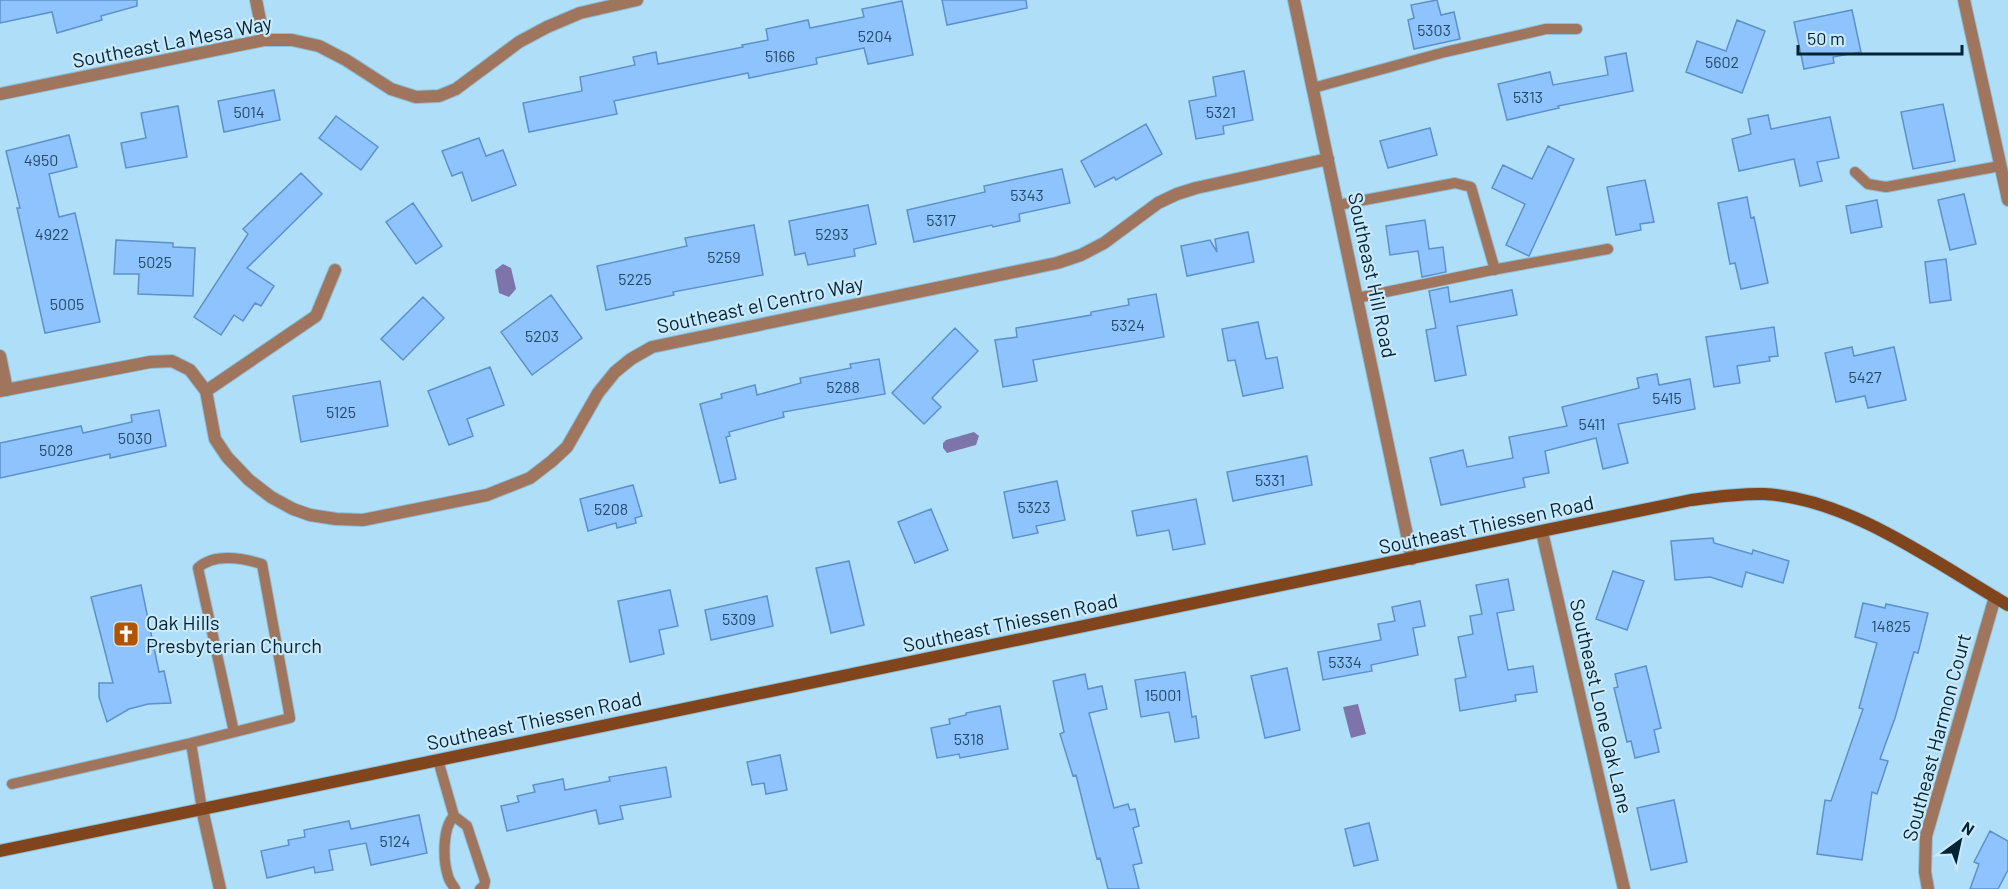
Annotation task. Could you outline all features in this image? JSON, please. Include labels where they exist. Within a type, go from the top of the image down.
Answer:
[{"type":"main road","name":"Southeast Thiessen Road","points":[[0,851],[1724,495],[1764,494],[1836,510],[1869,525],[2008,604]]},
{"type":"street","points":[[256,0],[264,40]]},
{"type":"street","name":"Southeast La Mesa Way","points":[[0,94],[264,40],[292,40],[319,46],[346,60],[391,89],[416,97],[439,96],[456,89],[519,42],[547,27],[580,13],[637,0]]},
{"type":"street","name":"Southeast Hill Road","points":[[1294,0],[1412,559]]},
{"type":"street","points":[[1964,0],[2008,200]]},
{"type":"street","name":"Southeast el Centro Way","points":[[4,390],[150,362],[172,361],[190,370],[206,392],[215,439],[226,457],[249,480],[271,497],[294,509],[336,519],[363,520],[476,498],[530,478],[567,447],[597,393],[615,372],[631,359],[652,347],[1057,263],[1081,255],[1104,243],[1158,202],[1177,194],[1328,159]]},
{"type":"street","points":[[206,392],[316,316],[335,270]]},
{"type":"street","points":[[0,356],[4,390]]},
{"type":"street","name":"Southeast Lone Oak Lane","points":[[1542,532],[1624,889]]},
{"type":"street","name":"Southeast Harmon Court","points":[[1928,889],[1924,872],[1926,836],[1995,597]]},
{"type":"street","points":[[202,809],[220,889]]},
{"type":"lane","points":[[1313,88],[1546,28],[1577,30]]},
{"type":"lane","points":[[1856,172],[1868,184],[1886,187],[2000,166]]},
{"type":"lane","points":[[1338,205],[1455,183],[1471,187],[1495,270]]},
{"type":"lane","points":[[1358,298],[1608,249]]},
{"type":"lane","points":[[12,784],[191,743],[290,718],[262,564],[243,558],[206,561],[198,568],[234,732]]},
{"type":"lane","points":[[191,743],[202,809]]},
{"type":"lane","points":[[438,760],[454,816],[467,826],[485,880],[484,886],[480,889]]},
{"type":"lane","points":[[454,816],[449,821],[445,843],[448,876],[455,889]]},
{"type":"shaded area","points":[[503,264],[511,268],[516,289],[509,297],[499,293],[495,270]]},
{"type":"shaded area","points":[[974,432],[979,436],[976,445],[947,453],[943,448],[946,440]]},
{"type":"shaded area","points":[[1358,704],[1366,734],[1351,738],[1343,707]]},
{"type":"building","points":[[0,0],[137,0],[137,6],[101,16],[102,20],[57,33],[52,12],[0,23]]},
{"type":"building","points":[[942,0],[1026,0],[1027,8],[947,25]]},
{"type":"building","points":[[1437,0],[1441,15],[1454,12],[1460,39],[1414,49],[1408,20],[1414,18],[1411,5]]},
{"type":"building","points":[[902,1],[913,55],[868,64],[864,48],[816,58],[817,64],[749,78],[748,73],[614,101],[617,114],[529,132],[523,103],[582,91],[580,77],[635,65],[633,57],[656,52],[658,64],[743,47],[742,45],[768,40],[766,29],[808,20],[810,28],[864,17],[862,9]]},
{"type":"building","points":[[1852,10],[1861,52],[1833,57],[1834,63],[1804,69],[1794,22]]},
{"type":"building","points":[[1737,20],[1765,31],[1742,93],[1686,72],[1697,41],[1726,51]]},
{"type":"building","points":[[1626,53],[1633,91],[1558,106],[1559,108],[1507,120],[1498,84],[1550,72],[1553,85],[1608,75],[1605,57]]},
{"type":"building","points":[[1244,71],[1253,120],[1223,126],[1224,134],[1196,139],[1189,101],[1216,96],[1213,77]]},
{"type":"building","points":[[274,90],[280,120],[224,132],[218,101]]},
{"type":"building","points":[[1943,104],[1955,161],[1913,169],[1901,112]]},
{"type":"building","points":[[178,106],[187,157],[126,168],[121,143],[146,138],[141,113]]},
{"type":"building","points":[[1768,115],[1771,129],[1830,117],[1839,158],[1817,162],[1822,181],[1800,186],[1794,159],[1739,171],[1732,139],[1751,134],[1748,119]]},
{"type":"building","points":[[336,116],[378,147],[361,170],[319,138]]},
{"type":"building","points":[[1146,124],[1162,154],[1116,180],[1114,177],[1095,187],[1081,161]]},
{"type":"building","points":[[1430,128],[1437,155],[1388,168],[1380,141]]},
{"type":"building","points":[[69,135],[77,167],[49,174],[59,217],[75,213],[100,322],[45,333],[6,151]]},
{"type":"building","points":[[479,138],[486,156],[503,150],[516,185],[472,201],[462,172],[452,176],[442,151]]},
{"type":"building","points":[[1548,146],[1574,159],[1529,256],[1506,245],[1525,204],[1492,188],[1503,165],[1532,179]]},
{"type":"building","points":[[1062,169],[1070,203],[1019,214],[1020,221],[914,242],[907,210],[985,192],[984,186]]},
{"type":"building","points":[[301,173],[322,194],[247,268],[274,286],[261,306],[255,303],[243,321],[234,315],[221,335],[194,317],[248,234],[243,229]]},
{"type":"building","points":[[1645,180],[1654,222],[1640,224],[1641,230],[1616,235],[1607,187]]},
{"type":"building","points":[[1964,194],[1976,244],[1950,250],[1938,200]]},
{"type":"building","points":[[1747,197],[1751,218],[1754,217],[1768,283],[1741,289],[1735,263],[1730,264],[1718,203]]},
{"type":"building","points":[[1877,200],[1882,227],[1851,233],[1846,206]]},
{"type":"building","points":[[413,203],[442,246],[416,264],[386,222]]},
{"type":"building","points":[[868,205],[876,244],[854,249],[855,256],[808,265],[805,253],[795,255],[789,221]]},
{"type":"building","points":[[1425,220],[1429,249],[1443,247],[1446,272],[1422,277],[1418,251],[1390,255],[1386,226]]},
{"type":"building","points":[[754,225],[763,275],[673,292],[674,295],[606,310],[597,266],[687,246],[685,238]]},
{"type":"building","points":[[1248,232],[1254,262],[1187,276],[1181,246],[1210,240],[1217,252],[1215,239]]},
{"type":"building","points":[[116,240],[173,243],[173,247],[195,248],[193,296],[138,294],[139,274],[114,274]]},
{"type":"building","points":[[1946,259],[1951,300],[1930,303],[1925,262]]},
{"type":"building","points":[[1448,287],[1450,302],[1512,290],[1517,315],[1457,326],[1466,375],[1435,381],[1426,330],[1436,328],[1429,291]]},
{"type":"building","points":[[1156,294],[1164,337],[1033,360],[1037,381],[1003,387],[995,340],[1017,337],[1016,328],[1091,315],[1091,312],[1129,305],[1128,299]]},
{"type":"building","points":[[551,295],[582,338],[532,375],[501,332]]},
{"type":"building","points":[[423,297],[444,318],[403,360],[381,339]]},
{"type":"building","points":[[1258,322],[1266,359],[1277,357],[1283,388],[1243,396],[1235,360],[1228,361],[1222,329]]},
{"type":"building","points":[[1774,327],[1778,356],[1769,357],[1770,361],[1737,366],[1740,383],[1714,387],[1706,337]]},
{"type":"building","points":[[955,328],[978,351],[932,398],[941,407],[924,424],[892,393]]},
{"type":"building","points":[[1852,347],[1854,356],[1894,347],[1906,400],[1868,408],[1865,396],[1836,402],[1825,353]]},
{"type":"building","points":[[879,359],[885,394],[783,412],[784,417],[729,432],[730,436],[726,437],[736,479],[720,483],[700,404],[722,398],[721,394],[755,385],[757,395],[801,383],[800,378],[851,368],[850,364]]},
{"type":"building","points":[[490,367],[504,405],[467,419],[473,436],[449,445],[428,391]]},
{"type":"building","points":[[1657,374],[1659,385],[1690,379],[1695,409],[1618,424],[1628,463],[1603,469],[1596,438],[1545,451],[1549,473],[1523,478],[1525,487],[1441,505],[1430,458],[1463,450],[1467,467],[1513,458],[1509,437],[1567,426],[1562,407],[1639,388],[1637,378]]},
{"type":"building","points":[[380,381],[388,426],[301,442],[293,396]]},
{"type":"building","points":[[159,410],[166,446],[110,458],[110,454],[0,478],[0,443],[81,426],[83,433],[132,422],[131,415]]},
{"type":"building","points":[[1307,456],[1312,485],[1233,501],[1227,472]]},
{"type":"building","points":[[1057,481],[1065,520],[1036,526],[1038,533],[1013,538],[1004,492]]},
{"type":"building","points":[[633,485],[642,516],[635,518],[636,523],[617,528],[616,523],[588,531],[580,499]]},
{"type":"building","points":[[1196,499],[1205,544],[1173,550],[1169,530],[1137,536],[1132,511]]},
{"type":"building","points":[[931,509],[948,550],[915,563],[898,522]]},
{"type":"building","points":[[1713,538],[1714,543],[1752,554],[1753,550],[1789,561],[1783,583],[1746,572],[1742,587],[1710,577],[1675,580],[1671,541]]},
{"type":"building","points":[[849,561],[864,625],[831,633],[816,568]]},
{"type":"building","points":[[1613,571],[1644,581],[1627,630],[1596,619]]},
{"type":"building","points":[[1508,579],[1514,610],[1497,613],[1508,670],[1533,666],[1537,692],[1515,695],[1516,701],[1460,711],[1455,679],[1466,677],[1458,637],[1473,634],[1470,616],[1482,614],[1476,585]]},
{"type":"building","name":"Oak Hills Presbyterian Church","points":[[141,585],[159,672],[164,671],[171,703],[148,704],[129,709],[107,722],[99,697],[99,683],[113,683],[91,597]]},
{"type":"building","points":[[670,590],[678,626],[659,630],[664,654],[630,662],[618,601]]},
{"type":"building","points":[[767,596],[773,626],[711,640],[705,610]]},
{"type":"building","points":[[1420,601],[1425,626],[1413,628],[1418,655],[1371,665],[1372,671],[1323,680],[1318,652],[1381,640],[1378,624],[1395,621],[1392,607]]},
{"type":"building","points":[[1863,603],[1885,608],[1886,604],[1928,613],[1918,653],[1914,652],[1895,718],[1880,759],[1888,761],[1877,794],[1872,792],[1862,860],[1817,854],[1825,800],[1831,801],[1863,709],[1859,708],[1877,643],[1855,637]]},
{"type":"building","points":[[1646,666],[1661,728],[1654,730],[1659,752],[1635,758],[1631,741],[1627,742],[1614,688],[1618,687],[1615,674]]},
{"type":"building","points":[[1287,668],[1300,730],[1265,738],[1251,676]]},
{"type":"building","points":[[1185,672],[1192,717],[1196,716],[1199,738],[1175,742],[1169,712],[1141,717],[1135,680]]},
{"type":"building","points":[[1085,674],[1088,689],[1102,686],[1107,709],[1089,713],[1114,808],[1128,804],[1130,810],[1135,809],[1139,826],[1133,828],[1142,863],[1133,865],[1139,889],[1108,889],[1100,858],[1097,859],[1076,775],[1073,776],[1060,734],[1064,732],[1053,681]]},
{"type":"building","points":[[1000,706],[1008,749],[960,758],[959,754],[937,758],[931,728],[950,724],[949,719],[966,715],[966,713]]},
{"type":"building","points":[[780,755],[787,790],[766,794],[764,783],[752,785],[747,762]]},
{"type":"building","points":[[666,767],[671,797],[620,806],[623,819],[599,824],[596,810],[507,831],[501,806],[519,802],[517,796],[535,792],[533,785],[563,779],[565,790],[610,781],[609,777]]},
{"type":"building","points":[[1674,800],[1687,862],[1651,870],[1637,808]]},
{"type":"building","points":[[419,815],[427,853],[371,865],[366,843],[329,850],[333,870],[315,873],[314,867],[267,878],[261,851],[289,845],[288,840],[305,837],[304,830],[349,821],[351,829]]},
{"type":"building","points":[[1369,823],[1378,860],[1354,866],[1345,829]]},
{"type":"building","points":[[1990,831],[2008,841],[2008,870],[1998,889],[1970,889],[1979,864],[1974,862]]},
{"type":"place","name":"Oak Hills Presbyterian Church","points":[[126,634]]}]
